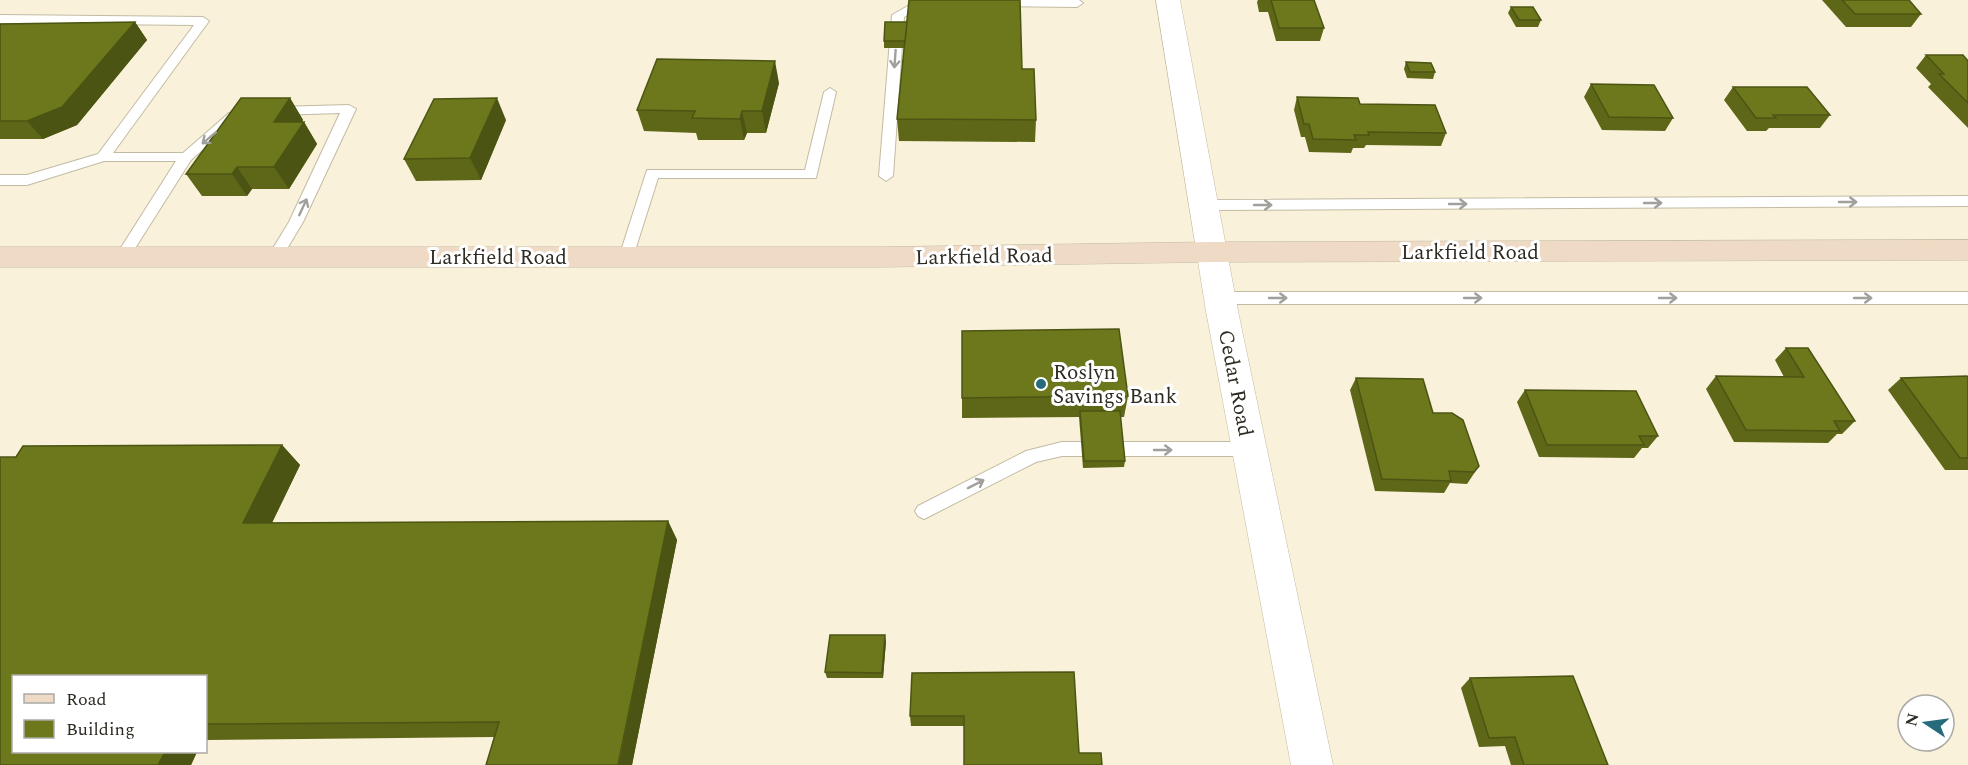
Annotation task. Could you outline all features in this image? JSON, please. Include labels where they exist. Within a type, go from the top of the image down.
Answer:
[{"type":"main road","name":"Larkfield Road","points":[[0,257],[880,257],[1211,252],[1968,250]]},
{"type":"street","name":"Cedar Road","points":[[1168,0],[1205,205],[1211,252],[1312,765]]},
{"type":"lane","points":[[986,4],[1077,3]]},
{"type":"lane","points":[[886,176],[898,15],[917,4],[940,4]]},
{"type":"lane","points":[[0,18],[203,21],[103,157]]},
{"type":"lane","points":[[626,257],[652,173],[811,175],[830,92]]},
{"type":"lane","points":[[122,257],[186,157],[239,112],[349,109],[296,222],[274,258]]},
{"type":"lane","points":[[0,180],[27,180],[103,157],[186,157]]},
{"type":"lane","points":[[1205,205],[1968,201]]},
{"type":"lane","points":[[1220,298],[1968,298]]},
{"type":"lane","points":[[924,511],[1032,456],[1062,449],[1249,449]]},
{"type":"building","points":[[909,0],[1020,0],[1022,69],[1034,69],[1036,120],[897,119]]},
{"type":"building","points":[[1271,0],[1314,0],[1324,28],[1279,28]]},
{"type":"building","points":[[1842,0],[1909,0],[1921,14],[1855,14]]},
{"type":"building","points":[[1511,7],[1533,7],[1541,20],[1519,20]]},
{"type":"building","points":[[135,22],[62,107],[27,121],[0,121],[0,24]]},
{"type":"building","points":[[885,22],[907,22],[905,41],[884,41]]},
{"type":"building","points":[[1926,55],[1963,55],[1968,61],[1968,103],[1939,74],[1944,74]]},
{"type":"building","points":[[657,59],[775,61],[762,111],[742,111],[740,119],[692,118],[695,111],[637,110]]},
{"type":"building","points":[[1406,62],[1431,63],[1435,72],[1410,72]]},
{"type":"building","points":[[1591,84],[1654,85],[1673,118],[1609,117]]},
{"type":"building","points":[[1733,87],[1807,87],[1830,115],[1773,115],[1776,118],[1756,118]]},
{"type":"building","points":[[1297,97],[1358,98],[1360,104],[1435,105],[1446,133],[1368,132],[1369,135],[1354,135],[1356,140],[1313,139],[1309,124],[1304,124]]},
{"type":"building","points":[[241,98],[290,98],[274,122],[304,122],[274,167],[237,167],[232,174],[186,174]]},
{"type":"building","points":[[497,98],[470,158],[404,159],[434,99]]},
{"type":"building","name":"Roslyn Savings Bank","points":[[1119,329],[1128,396],[962,398],[962,331]]},
{"type":"building","points":[[1786,348],[1808,348],[1855,421],[1834,421],[1840,431],[1746,430],[1716,376],[1804,377]]},
{"type":"building","points":[[1967,376],[1968,458],[1960,458],[1901,378]]},
{"type":"building","points":[[1356,378],[1423,379],[1433,413],[1452,413],[1463,420],[1479,466],[1474,472],[1449,471],[1451,481],[1382,479]]},
{"type":"building","points":[[1525,390],[1636,391],[1658,436],[1639,436],[1644,445],[1547,445]]},
{"type":"building","points":[[1080,411],[1120,411],[1125,461],[1084,461]]},
{"type":"building","points":[[282,445],[243,523],[668,521],[618,765],[486,765],[499,722],[207,724],[207,675],[12,675],[12,753],[164,753],[158,765],[0,765],[0,457],[16,457],[23,446]]},
{"type":"building","points":[[830,635],[885,635],[882,673],[825,672]]},
{"type":"building","points":[[1074,672],[1079,753],[1101,753],[1102,765],[964,765],[964,716],[910,716],[912,673]]},
{"type":"building","points":[[1573,676],[1608,765],[1524,765],[1515,737],[1489,738],[1470,678]]},
{"type":"place","name":"Roslyn Savings Bank","points":[[1041,384]]}]
